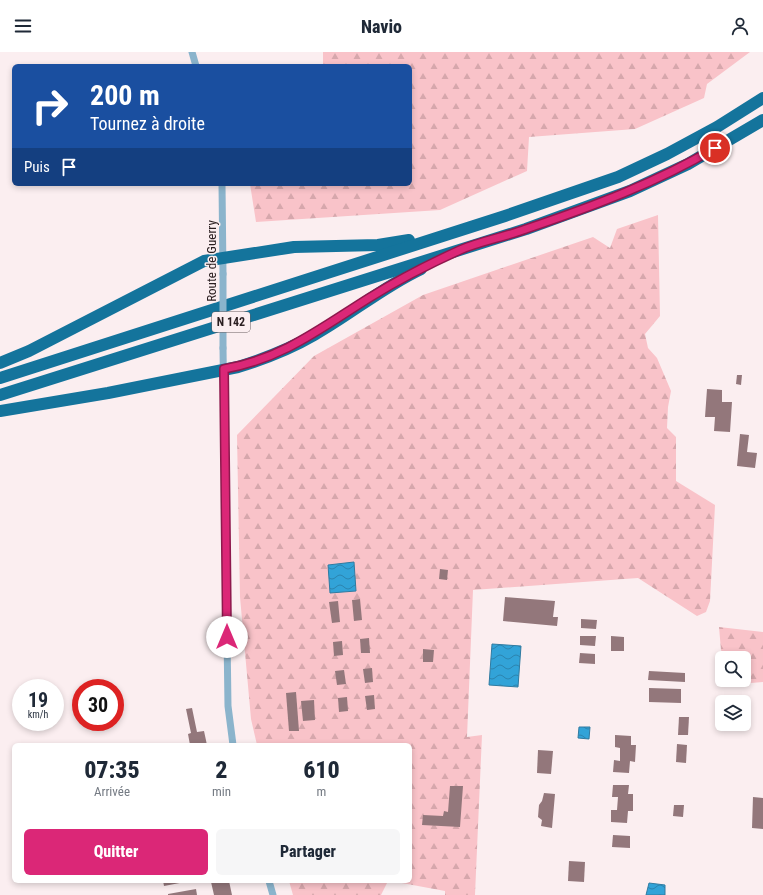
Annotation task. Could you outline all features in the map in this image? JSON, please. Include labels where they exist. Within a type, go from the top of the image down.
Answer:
[{"type":"highway","name":"N 142","points":[[0,378],[505,216],[618,176],[682,146],[717,127],[763,98]]},
{"type":"highway","name":"N 142","points":[[0,395],[526,229],[630,191],[688,164],[763,120]]},
{"type":"highway","points":[[0,363],[28,351],[204,261],[294,247],[378,244],[442,236]]},
{"type":"highway","points":[[0,411],[108,393],[258,361],[291,347],[315,334],[402,278],[462,249]]},
{"type":"street","points":[[192,52],[195,64]]},
{"type":"street","name":"Route de Guerry","points":[[222,186],[228,706],[233,743]]},
{"type":"street","points":[[271,883],[274,895]]},
{"type":"green space","points":[[323,52],[750,52],[707,84],[704,98],[635,129],[529,137],[527,171],[440,210],[256,222],[250,186],[412,186],[412,64],[323,64]]},
{"type":"green space","points":[[658,215],[660,316],[645,334],[648,348],[657,358],[671,391],[668,407],[667,428],[676,437],[676,481],[715,505],[710,601],[706,612],[697,616],[638,578],[473,590],[467,737],[482,735],[475,895],[445,895],[445,891],[402,883],[412,883],[412,743],[257,743],[251,719],[240,597],[237,435],[314,356],[423,295],[593,237],[610,248],[617,229]]},
{"type":"green space","points":[[719,627],[763,632],[763,682],[751,683],[751,651],[721,650]]},
{"type":"green space","points":[[290,883],[387,883],[381,895],[293,895]]},
{"type":"water","points":[[354,562],[356,591],[330,593],[328,565]]},
{"type":"water","points":[[492,644],[521,646],[518,687],[489,685]]},
{"type":"water","points":[[579,727],[590,727],[589,739],[578,738]]},
{"type":"water","points":[[649,883],[665,885],[665,895],[646,895]]},
{"type":"building","points":[[737,375],[742,375],[741,385],[736,384]]},
{"type":"building","points":[[707,389],[722,390],[722,402],[732,402],[730,432],[714,431],[715,417],[705,417]]},
{"type":"building","points":[[740,434],[749,435],[747,452],[757,453],[755,468],[737,466]]},
{"type":"building","points":[[440,569],[448,570],[447,580],[439,579]]},
{"type":"building","points":[[505,597],[555,601],[553,617],[558,617],[557,626],[503,621]]},
{"type":"building","points":[[360,599],[362,620],[354,621],[352,600]]},
{"type":"building","points":[[338,601],[340,622],[332,623],[329,602]]},
{"type":"building","points":[[581,619],[597,620],[596,629],[581,628]]},
{"type":"building","points":[[580,636],[596,636],[595,646],[580,645]]},
{"type":"building","points":[[611,636],[624,637],[624,651],[611,651]]},
{"type":"building","points":[[369,638],[370,653],[361,653],[360,639]]},
{"type":"building","points":[[342,641],[343,655],[334,656],[333,642]]},
{"type":"building","points":[[423,649],[434,650],[433,662],[423,662]]},
{"type":"building","points":[[580,653],[595,654],[595,664],[579,663]]},
{"type":"building","points":[[372,668],[373,682],[365,683],[363,669]]},
{"type":"building","points":[[344,670],[346,684],[337,685],[335,671]]},
{"type":"building","points":[[649,671],[685,673],[685,682],[648,680]]},
{"type":"building","points":[[649,688],[681,689],[681,703],[649,702]]},
{"type":"building","points":[[296,692],[299,731],[289,731],[286,693]]},
{"type":"building","points":[[374,695],[375,709],[367,710],[365,696]]},
{"type":"building","points":[[347,697],[348,711],[339,712],[338,698]]},
{"type":"building","points":[[314,700],[315,720],[303,721],[301,701]]},
{"type":"building","points":[[192,708],[197,732],[204,731],[207,743],[190,743],[188,734],[191,733],[186,709]]},
{"type":"building","points":[[679,717],[689,717],[688,735],[678,735]]},
{"type":"building","points":[[615,735],[631,736],[631,745],[636,745],[635,762],[630,761],[629,773],[613,772],[614,760],[620,761],[620,748],[615,747]]},
{"type":"building","points":[[677,744],[687,745],[686,763],[676,762]]},
{"type":"building","points":[[538,750],[553,751],[551,774],[537,773]]},
{"type":"building","points":[[613,785],[629,785],[628,794],[633,794],[633,811],[628,811],[627,823],[611,822],[611,810],[617,810],[618,797],[612,797]]},
{"type":"building","points":[[450,786],[463,786],[460,827],[422,825],[423,815],[443,816],[444,811],[448,812]]},
{"type":"building","points":[[544,793],[555,794],[552,828],[541,826],[542,820],[538,817],[539,805],[542,801]]},
{"type":"building","points":[[753,797],[763,798],[763,829],[752,828]]},
{"type":"building","points":[[674,805],[684,805],[683,817],[673,816]]},
{"type":"building","points":[[613,835],[630,836],[630,848],[612,847]]},
{"type":"building","points":[[569,861],[585,862],[584,882],[568,881]]},
{"type":"building","points":[[163,883],[180,883],[164,886]]},
{"type":"building","points":[[211,883],[229,883],[232,895],[214,895]]},
{"type":"building","points":[[196,889],[197,895],[168,895],[168,894]]},
{"type":"route","points":[[227,637],[224,369],[238,367],[258,361],[291,347],[315,334],[402,278],[462,249],[526,229],[630,191],[688,164],[715,148]]}]
